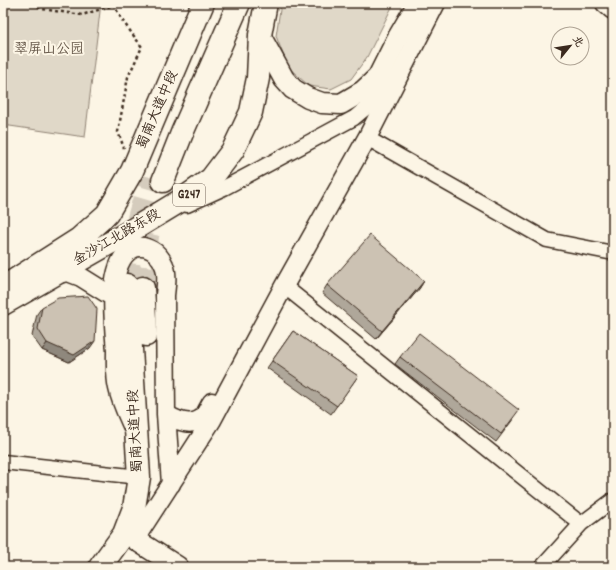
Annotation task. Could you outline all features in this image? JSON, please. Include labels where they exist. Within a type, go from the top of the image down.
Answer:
[{"type":"main road","name":"蜀南大道中段","points":[[148,176],[203,3]]},
{"type":"main road","name":"蜀南大道中段","points":[[148,176],[223,3]]},
{"type":"main road","name":"蜀南大道中段","points":[[106,214],[148,176],[182,133],[239,3]]},
{"type":"main road","name":"金沙江北路东段","points":[[3,304],[129,232],[180,201],[211,179],[233,150],[251,112],[258,78],[260,35],[266,3]]},
{"type":"main road","points":[[260,35],[284,79],[293,89],[308,98],[322,102],[341,104],[363,91],[378,77],[397,39],[418,3]]},
{"type":"main road","points":[[606,3],[613,8]]},
{"type":"main road","name":"金沙江北路东段","points":[[3,287],[79,238],[106,214]]},
{"type":"main road","name":"蜀南大道中段","points":[[100,567],[124,534],[134,508],[139,477],[128,290]]},
{"type":"main road","name":"蜀南大道中段","points":[[116,567],[138,535],[147,512],[152,478],[128,290]]},
{"type":"main road","points":[[138,535],[178,567]]},
{"type":"street","points":[[138,535],[212,420],[284,286],[367,138],[436,3]]},
{"type":"street","points":[[129,232],[224,188],[331,131],[354,118],[394,85]]},
{"type":"street","points":[[367,138],[547,240],[608,252],[613,251]]},
{"type":"street","points":[[166,414],[177,421],[186,423],[204,416],[274,290],[351,146],[367,138]]},
{"type":"street","points":[[128,290],[118,268],[123,257],[130,249],[143,247],[154,251],[159,255],[165,266],[167,281],[165,295],[166,414],[171,484]]},
{"type":"street","points":[[56,274],[68,272],[81,278],[128,290]]},
{"type":"street","points":[[284,286],[581,524]]},
{"type":"street","points":[[3,462],[139,477]]},
{"type":"street","points":[[542,567],[581,524],[613,500]]},
{"type":"path","points":[[33,3],[42,9],[82,15],[114,5],[142,47],[128,77],[118,132],[148,176]]},
{"type":"green space","name":"翠屏山公园","points":[[3,3],[101,3],[85,137],[3,125]]},
{"type":"green space","points":[[281,3],[394,3],[367,57],[351,79],[331,89],[309,86],[288,67],[276,36]]},
{"type":"building","points":[[370,235],[424,281],[382,331],[327,285]]},
{"type":"building","points":[[88,296],[97,309],[95,341],[74,355],[47,343],[38,329],[42,307],[58,298]]},
{"type":"building","points":[[293,331],[358,376],[337,406],[272,361]]},
{"type":"building","points":[[419,333],[519,410],[501,434],[400,357]]},
{"type":"tunnel","points":[[127,285],[132,239],[150,177]]},
{"type":"tunnel","points":[[143,288],[150,228]]}]
